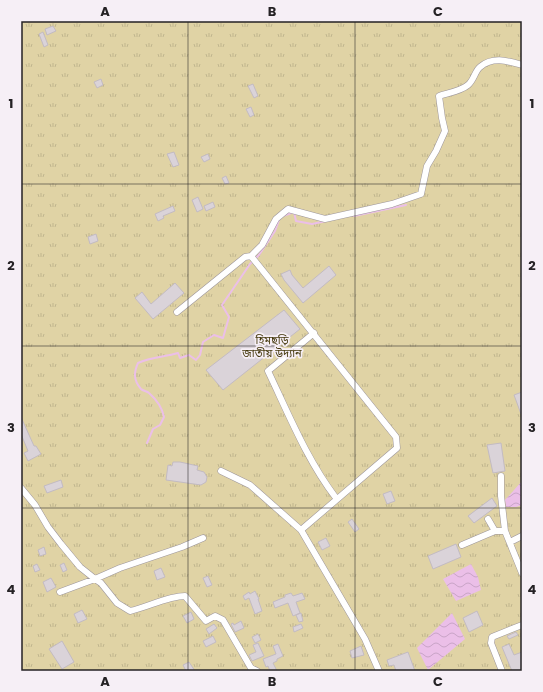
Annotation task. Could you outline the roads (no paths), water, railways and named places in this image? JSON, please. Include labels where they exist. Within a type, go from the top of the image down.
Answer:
[{"type":"street","points":[[177,312],[245,258],[251,256],[262,245],[276,219],[288,209],[324,219],[392,204],[420,194],[427,166],[445,131],[439,96],[466,86],[473,80],[480,67],[489,62],[503,60],[522,66]]},
{"type":"street","points":[[251,256],[396,437],[397,448],[336,498],[301,530]]},
{"type":"street","points":[[314,333],[268,371],[310,459],[322,480],[336,498]]},
{"type":"street","points":[[221,472],[250,485],[301,530],[365,639],[378,671]]},
{"type":"street","points":[[501,476],[501,496],[505,531],[522,573]]},
{"type":"street","points":[[21,488],[35,505],[48,527],[80,568],[101,583],[117,603],[130,612],[176,596],[186,596],[206,621],[215,616],[223,620],[251,668],[257,671]]},
{"type":"street","points":[[488,519],[495,531]]},
{"type":"street","points":[[462,545],[495,531],[505,531]]},
{"type":"street","points":[[510,542],[522,536]]},
{"type":"street","points":[[60,592],[96,579],[120,568],[182,547],[203,538]]},
{"type":"street","points":[[502,671],[491,643],[492,637],[522,625]]},
{"type":"water","points":[[522,481],[522,505],[516,507],[506,507],[505,500]]},
{"type":"water","points":[[471,564],[478,577],[481,590],[456,601],[443,579]]},
{"type":"water","points":[[452,613],[465,639],[428,670],[417,648]]},
{"type":"waterway","points":[[354,216],[406,205]]},
{"type":"waterway","points":[[283,216],[294,212],[296,221],[312,224],[326,221]]},
{"type":"waterway","points":[[147,443],[153,429],[160,425],[164,417],[157,401],[148,392],[138,386],[135,379],[138,363],[148,359],[178,353],[180,358],[189,355],[196,360],[200,355],[203,342],[214,335],[223,338],[229,317],[222,305],[250,264],[259,255],[275,231],[279,220]]},
{"type":"park label","name":"হিমছড়ি জাতীয় উদ্যান","points":[[272,346]]}]
